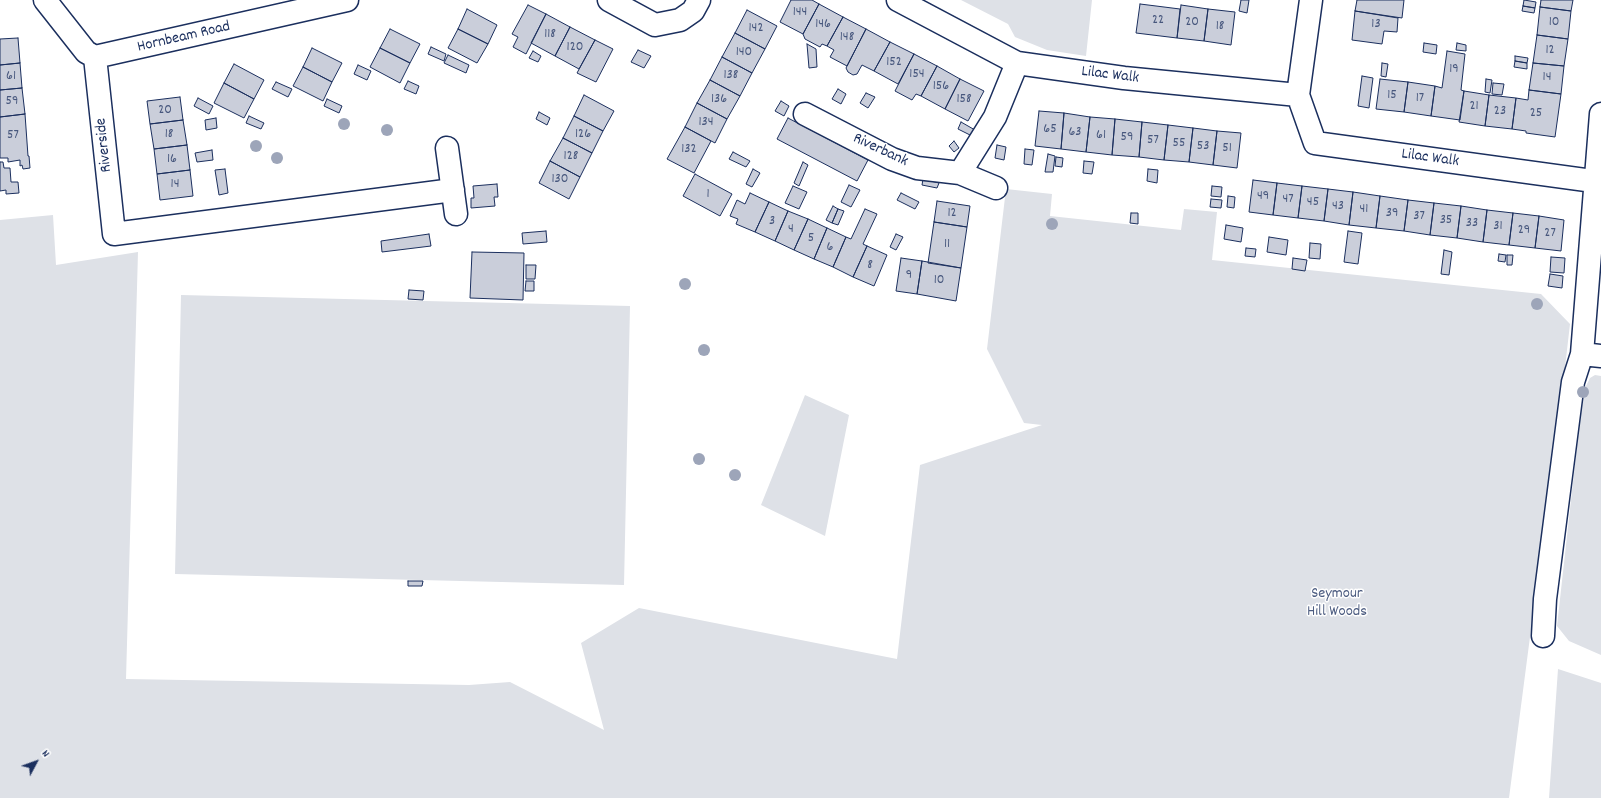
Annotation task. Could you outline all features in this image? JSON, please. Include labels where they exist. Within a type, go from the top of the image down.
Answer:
[{"type":"street","points":[[45,0],[86,52],[95,57]]},
{"type":"street","name":"Hornbeam Road","points":[[95,57],[281,8],[346,0]]},
{"type":"street","points":[[609,0],[655,25],[680,20],[693,12],[699,0]]},
{"type":"street","points":[[898,0],[1017,63],[995,117],[960,173]]},
{"type":"street","name":"Lilac Walk","points":[[1311,0],[1298,95],[1315,143],[1598,182]]},
{"type":"street","name":"Riverside","points":[[95,57],[114,234],[453,190]]},
{"type":"street","name":"Lilac Walk","points":[[1017,63],[1124,78],[1298,95]]},
{"type":"street","name":"Riverbank","points":[[805,114],[892,159],[917,168],[960,173],[996,188]]},
{"type":"street","points":[[1543,636],[1545,599],[1573,382],[1591,355],[1601,114]]},
{"type":"street","points":[[447,148],[456,214]]},
{"type":"green space","points":[[961,0],[1092,0],[1086,56],[1047,50],[1015,37],[1008,24]]},
{"type":"green space","name":"Seymour Hill Woods","points":[[1006,189],[1052,194],[1050,216],[1181,230],[1184,209],[1217,212],[1212,260],[1541,294],[1570,324],[1509,798],[0,798],[0,220],[53,215],[56,265],[138,252],[126,679],[469,685],[510,682],[604,730],[581,643],[639,608],[897,659],[920,465],[1042,425],[1024,423],[987,349]]},
{"type":"green space","points":[[181,295],[630,306],[624,585],[175,574]]},
{"type":"green space","points":[[1595,375],[1601,376],[1601,655],[1569,641],[1557,626],[1583,392],[1590,378]]},
{"type":"green space","points":[[805,395],[849,415],[825,536],[761,505]]},
{"type":"green space","points":[[1558,669],[1601,683],[1601,798],[1549,798]]},
{"type":"building","points":[[791,0],[812,0],[819,4],[803,34],[780,22]]},
{"type":"building","points":[[1241,0],[1249,0],[1247,13],[1239,11]]},
{"type":"building","points":[[1357,0],[1404,0],[1402,18],[1355,11]]},
{"type":"building","points":[[1524,0],[1536,2],[1535,8],[1523,6]]},
{"type":"building","points":[[1541,0],[1573,0],[1571,11],[1540,7]]},
{"type":"building","points":[[819,4],[843,17],[827,46],[822,44],[820,47],[805,39],[803,34]]},
{"type":"building","points":[[1140,4],[1180,9],[1177,38],[1136,33]]},
{"type":"building","points":[[528,5],[546,14],[526,54],[513,47],[518,37],[512,34]]},
{"type":"building","points":[[1181,5],[1208,9],[1204,41],[1177,38]]},
{"type":"building","points":[[1523,6],[1535,8],[1534,13],[1522,11]]},
{"type":"building","points":[[1540,7],[1571,11],[1568,39],[1537,35]]},
{"type":"building","points":[[467,9],[497,25],[488,44],[458,29]]},
{"type":"building","points":[[1208,9],[1235,12],[1231,45],[1204,41]]},
{"type":"building","points":[[747,10],[777,26],[765,49],[735,33]]},
{"type":"building","points":[[1355,11],[1398,18],[1397,32],[1384,31],[1382,44],[1352,40]]},
{"type":"building","points":[[546,14],[570,27],[555,56],[531,43]]},
{"type":"building","points":[[843,17],[866,29],[847,66],[830,57],[834,50],[827,46]]},
{"type":"building","points":[[570,27],[595,40],[579,69],[555,56]]},
{"type":"building","points":[[390,29],[420,44],[410,63],[380,48]]},
{"type":"building","points":[[458,29],[488,44],[477,63],[448,48]]},
{"type":"building","points":[[866,29],[890,42],[874,71],[862,65],[857,74],[853,75],[848,72],[846,68]]},
{"type":"building","points":[[735,33],[765,49],[752,73],[722,57]]},
{"type":"building","points":[[1537,35],[1568,39],[1564,66],[1533,63]]},
{"type":"building","points":[[18,38],[20,63],[0,65],[0,39]]},
{"type":"building","points":[[595,40],[613,49],[596,82],[577,73]]},
{"type":"building","points":[[890,42],[914,54],[898,84],[874,71]]},
{"type":"building","points":[[1424,43],[1437,45],[1436,54],[1423,52]]},
{"type":"building","points":[[1457,43],[1466,45],[1466,51],[1456,50]]},
{"type":"building","points":[[807,44],[816,49],[817,67],[809,68]]},
{"type":"building","points":[[431,47],[446,54],[444,61],[428,54]]},
{"type":"building","points":[[312,48],[342,63],[332,82],[303,67]]},
{"type":"building","points":[[380,48],[410,63],[400,83],[370,67]]},
{"type":"building","points":[[638,50],[651,56],[644,68],[631,62]]},
{"type":"building","points":[[533,51],[541,56],[538,62],[529,58]]},
{"type":"building","points":[[1447,51],[1465,54],[1461,90],[1464,91],[1460,120],[1431,116],[1435,86],[1442,88]]},
{"type":"building","points":[[914,54],[937,66],[921,96],[916,94],[912,100],[895,91]]},
{"type":"building","points":[[448,55],[469,65],[466,73],[444,63]]},
{"type":"building","points":[[1515,56],[1528,58],[1527,63],[1515,61]]},
{"type":"building","points":[[722,57],[752,73],[740,96],[710,80]]},
{"type":"building","points":[[1515,61],[1527,63],[1527,69],[1514,67]]},
{"type":"building","points":[[20,63],[22,88],[0,90],[0,65]]},
{"type":"building","points":[[1382,63],[1388,64],[1386,77],[1381,76]]},
{"type":"building","points":[[1533,63],[1564,66],[1561,94],[1529,90]]},
{"type":"building","points":[[234,64],[264,80],[254,99],[224,83]]},
{"type":"building","points":[[358,65],[371,71],[367,80],[354,74]]},
{"type":"building","points":[[937,66],[960,79],[945,109],[921,96]]},
{"type":"building","points":[[303,67],[332,82],[323,101],[293,86]]},
{"type":"building","points":[[1362,76],[1373,78],[1369,108],[1358,106]]},
{"type":"building","points":[[960,79],[984,91],[968,121],[945,109]]},
{"type":"building","points":[[1380,79],[1408,82],[1404,112],[1376,109]]},
{"type":"building","points":[[1486,79],[1492,80],[1490,93],[1485,92]]},
{"type":"building","points":[[710,80],[740,96],[727,119],[697,103]]},
{"type":"building","points":[[408,81],[419,86],[416,94],[404,89]]},
{"type":"building","points":[[276,82],[292,89],[288,97],[272,89]]},
{"type":"building","points":[[1408,82],[1435,86],[1431,116],[1404,112]]},
{"type":"building","points":[[224,83],[254,99],[244,118],[214,103]]},
{"type":"building","points":[[1493,83],[1504,84],[1502,95],[1492,94]]},
{"type":"building","points":[[22,88],[25,114],[0,117],[0,90]]},
{"type":"building","points":[[838,89],[846,94],[841,104],[832,99]]},
{"type":"building","points":[[1529,90],[1561,94],[1555,137],[1526,133],[1526,131],[1512,129],[1516,98],[1528,100]]},
{"type":"building","points":[[1464,91],[1489,95],[1485,126],[1459,122]]},
{"type":"building","points":[[866,93],[875,97],[868,108],[860,103]]},
{"type":"building","points":[[584,95],[614,111],[603,131],[574,116]]},
{"type":"building","points":[[1489,95],[1516,98],[1512,129],[1485,126]]},
{"type":"building","points":[[180,97],[183,120],[150,124],[147,101]]},
{"type":"building","points":[[198,98],[213,106],[209,114],[194,106]]},
{"type":"building","points":[[327,99],[342,106],[339,113],[324,106]]},
{"type":"building","points":[[781,101],[789,106],[784,116],[775,111]]},
{"type":"building","points":[[697,103],[727,119],[715,143],[685,127]]},
{"type":"building","points":[[1039,111],[1064,113],[1061,149],[1035,146]]},
{"type":"building","points":[[539,112],[550,118],[547,125],[536,119]]},
{"type":"building","points":[[1064,113],[1090,117],[1086,152],[1061,149]]},
{"type":"building","points":[[25,114],[30,168],[23,169],[22,165],[20,166],[20,160],[8,162],[8,158],[0,158],[0,117]]},
{"type":"building","points":[[249,116],[264,123],[261,129],[246,123]]},
{"type":"building","points":[[574,116],[603,131],[592,153],[563,138]]},
{"type":"building","points":[[1090,117],[1115,119],[1112,155],[1086,152]]},
{"type":"building","points":[[216,118],[217,128],[206,130],[205,120]]},
{"type":"building","points":[[788,118],[868,160],[857,181],[777,139]]},
{"type":"building","points":[[1115,119],[1142,122],[1139,157],[1112,155]]},
{"type":"building","points":[[183,120],[187,145],[154,149],[150,124]]},
{"type":"building","points":[[961,122],[975,130],[972,136],[958,129]]},
{"type":"building","points":[[1142,122],[1168,125],[1164,160],[1139,157]]},
{"type":"building","points":[[1168,125],[1193,128],[1189,162],[1164,160]]},
{"type":"building","points":[[685,127],[711,141],[694,173],[667,159]]},
{"type":"building","points":[[1193,128],[1217,131],[1213,165],[1189,162]]},
{"type":"building","points":[[1217,131],[1241,133],[1237,168],[1213,165]]},
{"type":"building","points":[[563,138],[592,153],[580,177],[550,161]]},
{"type":"building","points":[[954,141],[959,148],[954,152],[949,146]]},
{"type":"building","points":[[187,145],[190,170],[157,174],[154,149]]},
{"type":"building","points":[[997,145],[1006,147],[1004,160],[995,158]]},
{"type":"building","points":[[1025,149],[1034,150],[1032,165],[1024,164]]},
{"type":"building","points":[[212,150],[213,160],[197,162],[195,153]]},
{"type":"building","points":[[733,152],[750,161],[746,167],[729,159]]},
{"type":"building","points":[[1048,154],[1055,156],[1053,172],[1045,172]]},
{"type":"building","points":[[1056,157],[1063,158],[1062,167],[1055,166]]},
{"type":"building","points":[[550,161],[580,177],[569,199],[539,183]]},
{"type":"building","points":[[1084,161],[1094,162],[1092,174],[1083,173]]},
{"type":"building","points":[[0,162],[3,162],[4,168],[10,168],[11,182],[18,182],[19,193],[6,194],[6,190],[0,191]]},
{"type":"building","points":[[803,162],[808,165],[799,186],[794,183]]},
{"type":"building","points":[[225,169],[228,193],[219,195],[215,170]]},
{"type":"building","points":[[753,169],[760,173],[752,187],[746,184]]},
{"type":"building","points":[[1148,169],[1158,170],[1157,183],[1147,181]]},
{"type":"building","points":[[190,170],[193,196],[160,200],[157,174]]},
{"type":"building","points":[[695,174],[732,194],[720,216],[683,196]]},
{"type":"building","points":[[923,179],[939,183],[937,188],[922,185]]},
{"type":"building","points":[[1253,180],[1277,183],[1273,215],[1249,212]]},
{"type":"building","points":[[1277,183],[1302,186],[1298,218],[1273,215]]},
{"type":"building","points":[[497,184],[498,197],[494,197],[495,206],[471,208],[471,198],[474,198],[473,186]]},
{"type":"building","points":[[849,185],[860,190],[851,207],[841,202]]},
{"type":"building","points":[[793,186],[807,192],[799,209],[785,203]]},
{"type":"building","points":[[1212,186],[1222,187],[1221,197],[1211,196]]},
{"type":"building","points":[[1302,186],[1328,189],[1324,221],[1298,218]]},
{"type":"building","points":[[1328,189],[1353,192],[1349,225],[1324,221]]},
{"type":"building","points":[[1353,192],[1380,196],[1376,228],[1349,225]]},
{"type":"building","points":[[750,193],[769,202],[755,232],[736,224],[738,219],[730,216],[737,200],[745,204]]},
{"type":"building","points":[[901,193],[919,202],[915,209],[897,200]]},
{"type":"building","points":[[1228,196],[1235,197],[1234,208],[1227,207]]},
{"type":"building","points":[[1380,196],[1408,200],[1404,231],[1376,228]]},
{"type":"building","points":[[1211,199],[1222,200],[1221,208],[1210,207]]},
{"type":"building","points":[[1408,200],[1434,203],[1430,235],[1404,231]]},
{"type":"building","points":[[937,201],[970,206],[967,227],[934,222]]},
{"type":"building","points":[[769,202],[788,211],[775,241],[755,232]]},
{"type":"building","points":[[1434,203],[1461,206],[1457,238],[1430,235]]},
{"type":"building","points":[[833,206],[838,209],[832,223],[826,220]]},
{"type":"building","points":[[1461,206],[1487,210],[1483,242],[1457,238]]},
{"type":"building","points":[[838,209],[844,211],[838,225],[832,223]]},
{"type":"building","points":[[865,209],[877,214],[863,244],[867,246],[853,277],[833,267],[846,237],[851,239]]},
{"type":"building","points":[[1487,210],[1513,213],[1509,245],[1483,242]]},
{"type":"building","points":[[788,211],[808,219],[794,250],[775,241]]},
{"type":"building","points":[[1131,213],[1138,213],[1138,224],[1130,223]]},
{"type":"building","points":[[1513,213],[1539,216],[1535,248],[1509,245]]},
{"type":"building","points":[[1539,216],[1564,220],[1561,251],[1535,248]]},
{"type":"building","points":[[808,219],[827,228],[814,259],[794,250]]},
{"type":"building","points":[[934,222],[967,227],[961,268],[928,263]]},
{"type":"building","points":[[1226,225],[1243,228],[1241,242],[1224,239]]},
{"type":"building","points":[[827,228],[846,237],[833,267],[814,259]]},
{"type":"building","points":[[546,231],[547,242],[523,244],[522,233]]},
{"type":"building","points":[[1348,231],[1362,233],[1358,264],[1344,262]]},
{"type":"building","points":[[429,234],[431,246],[382,252],[381,241]]},
{"type":"building","points":[[896,234],[903,237],[896,250],[890,247]]},
{"type":"building","points":[[1269,237],[1288,240],[1286,255],[1267,252]]},
{"type":"building","points":[[1310,243],[1321,244],[1320,259],[1309,258]]},
{"type":"building","points":[[867,246],[887,255],[874,286],[853,277]]},
{"type":"building","points":[[1246,248],[1256,249],[1255,257],[1245,256]]},
{"type":"building","points":[[1444,250],[1452,252],[1449,275],[1441,274]]},
{"type":"building","points":[[472,252],[524,253],[523,300],[470,298]]},
{"type":"building","points":[[1499,254],[1506,255],[1505,262],[1498,261]]},
{"type":"building","points":[[1507,255],[1513,255],[1512,265],[1507,265]]},
{"type":"building","points":[[1551,257],[1565,258],[1564,273],[1550,272]]},
{"type":"building","points":[[901,258],[922,261],[917,294],[896,291]]},
{"type":"building","points":[[1293,258],[1307,260],[1305,271],[1292,269]]},
{"type":"building","points":[[922,261],[961,268],[956,301],[917,294]]},
{"type":"building","points":[[526,265],[536,265],[535,279],[526,279]]},
{"type":"building","points":[[1550,274],[1563,276],[1562,288],[1548,286]]},
{"type":"building","points":[[526,281],[534,281],[534,291],[525,291]]},
{"type":"building","points":[[409,290],[424,291],[423,300],[408,299]]},
{"type":"building","points":[[408,581],[423,581],[422,586],[408,586]]}]
